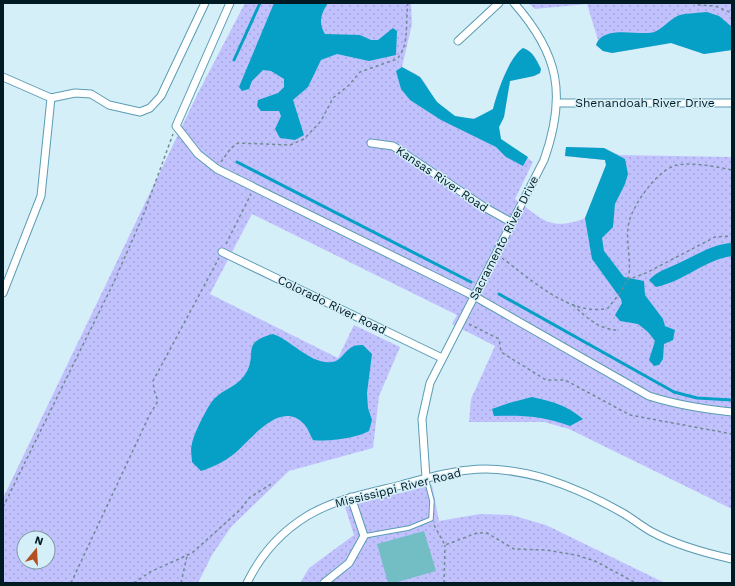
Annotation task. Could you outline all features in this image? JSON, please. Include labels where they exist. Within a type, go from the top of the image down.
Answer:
[{"type":"street","points":[[3,76],[51,98],[75,93],[91,94],[109,105],[140,112],[150,108],[161,96],[206,3]]},
{"type":"street","points":[[230,3],[176,126],[198,154],[217,169],[474,296],[649,396],[685,406],[732,412]]},
{"type":"street","points":[[458,41],[499,3]]},
{"type":"street","name":"Sacramento River Drive","points":[[426,478],[422,419],[430,383],[544,160],[553,135],[557,103],[557,87],[550,57],[541,39],[514,3]]},
{"type":"street","points":[[3,293],[41,196],[51,98]]},
{"type":"street","name":"Shenandoah River Drive","points":[[557,103],[732,103]]},
{"type":"street","name":"Kansas River Road","points":[[370,143],[394,146],[484,207],[511,222]]},
{"type":"street","name":"Colorado River Road","points":[[222,252],[442,358]]},
{"type":"street","name":"Mississippi River Road","points":[[247,583],[263,556],[276,540],[296,523],[325,507],[351,497],[426,478],[469,470],[521,472],[576,490],[620,512],[652,532],[706,553],[732,559]]},
{"type":"street","points":[[324,583],[350,563],[364,536],[351,497]]},
{"type":"lane","points":[[364,536],[410,528],[431,519],[432,501],[426,478]]},
{"type":"path","points":[[217,169],[230,148],[238,143],[290,145],[304,139],[321,122],[333,98],[349,85],[360,72],[397,59],[401,54],[405,41],[408,3]]},
{"type":"path","points":[[692,3],[715,6],[732,13]]},
{"type":"path","points":[[3,507],[113,284],[143,216],[176,126]]},
{"type":"path","points":[[496,254],[560,299],[582,308],[601,310],[608,308],[618,296],[629,275],[629,221],[643,194],[661,173],[674,166],[712,166],[732,170]]},
{"type":"path","points":[[71,583],[150,414],[158,401],[153,382],[255,187]]},
{"type":"path","points":[[627,280],[646,273],[715,237],[732,236]]},
{"type":"path","points":[[571,304],[593,323],[606,329],[617,330]]},
{"type":"path","points":[[462,320],[499,339],[501,352],[546,380],[565,380],[630,415],[732,434]]},
{"type":"path","points":[[134,583],[150,572],[187,556],[241,509],[249,498],[271,484]]},
{"type":"path","points":[[431,519],[445,545],[444,583]]},
{"type":"path","points":[[445,545],[477,533],[487,532],[514,549],[546,550],[595,560],[636,583]]},
{"type":"path","points":[[181,583],[187,556]]},
{"type":"shaded area","points":[[245,3],[411,3],[412,24],[402,67],[421,78],[436,101],[449,113],[463,118],[470,119],[477,117],[493,109],[497,94],[508,67],[523,48],[529,51],[541,69],[540,73],[534,76],[510,81],[504,117],[499,127],[501,139],[533,162],[515,199],[547,221],[563,224],[585,218],[606,165],[605,160],[565,156],[566,147],[604,148],[619,155],[732,157],[732,509],[569,429],[544,422],[469,422],[471,399],[495,346],[452,324],[457,315],[252,214],[210,294],[338,358],[354,325],[400,347],[379,396],[373,448],[289,471],[231,527],[212,555],[198,583],[3,583],[3,498],[198,93]]},
{"type":"shaded area","points":[[274,3],[328,3],[321,18],[325,34],[360,35],[371,40],[378,40],[393,28],[397,31],[396,55],[369,61],[337,54],[321,60],[308,87],[293,100],[304,135],[295,140],[280,138],[275,129],[281,116],[279,111],[261,111],[257,106],[258,100],[278,93],[284,87],[284,79],[271,71],[263,70],[252,81],[249,89],[242,91],[239,87]]},
{"type":"shaded area","points":[[528,3],[732,3],[732,50],[704,54],[671,43],[612,53],[603,51],[596,45],[598,40],[587,4],[535,9]]},
{"type":"shaded area","points":[[707,12],[719,16],[732,27],[732,50],[704,54],[671,43],[612,53],[603,51],[596,45],[599,39],[611,33],[653,32],[657,31],[680,15]]},
{"type":"shaded area","points":[[523,48],[529,51],[534,57],[541,69],[540,73],[534,76],[510,81],[504,117],[499,127],[501,139],[528,157],[523,166],[506,157],[496,147],[441,120],[410,100],[401,89],[396,71],[402,67],[420,77],[437,102],[455,116],[474,119],[493,109],[497,94],[508,67]]},
{"type":"shaded area","points":[[566,147],[604,148],[625,159],[628,174],[625,184],[615,204],[613,227],[602,238],[604,251],[624,277],[644,281],[645,295],[663,319],[665,326],[675,330],[673,340],[664,344],[663,359],[659,365],[654,366],[649,360],[655,341],[648,332],[638,324],[620,321],[615,315],[622,303],[621,299],[592,259],[585,218],[606,165],[605,160],[565,156]]},
{"type":"shaded area","points":[[732,243],[732,256],[712,262],[676,280],[656,287],[649,280],[659,272],[705,250],[718,245]]},
{"type":"shaded area","points":[[273,334],[287,341],[316,360],[324,362],[338,360],[348,350],[356,345],[363,345],[372,354],[367,393],[368,408],[372,420],[369,431],[357,436],[342,439],[313,440],[304,424],[295,418],[285,416],[266,424],[234,454],[214,466],[201,471],[192,462],[191,448],[195,434],[205,412],[215,398],[241,380],[244,376],[250,362],[251,350],[256,341]]},
{"type":"shaded area","points":[[532,397],[571,410],[583,419],[570,426],[551,420],[532,417],[494,416],[492,409]]},
{"type":"shaded area","points":[[432,485],[439,521],[480,514],[511,515],[546,525],[665,583],[300,583],[309,568],[354,535],[345,507]]},
{"type":"building","points":[[424,531],[436,571],[394,583],[388,583],[377,544]]},
{"type":"waterway","points":[[234,60],[260,3]]},
{"type":"waterway","points":[[237,162],[471,282]]},
{"type":"waterway","points":[[499,294],[674,392],[697,398],[732,400]]}]
